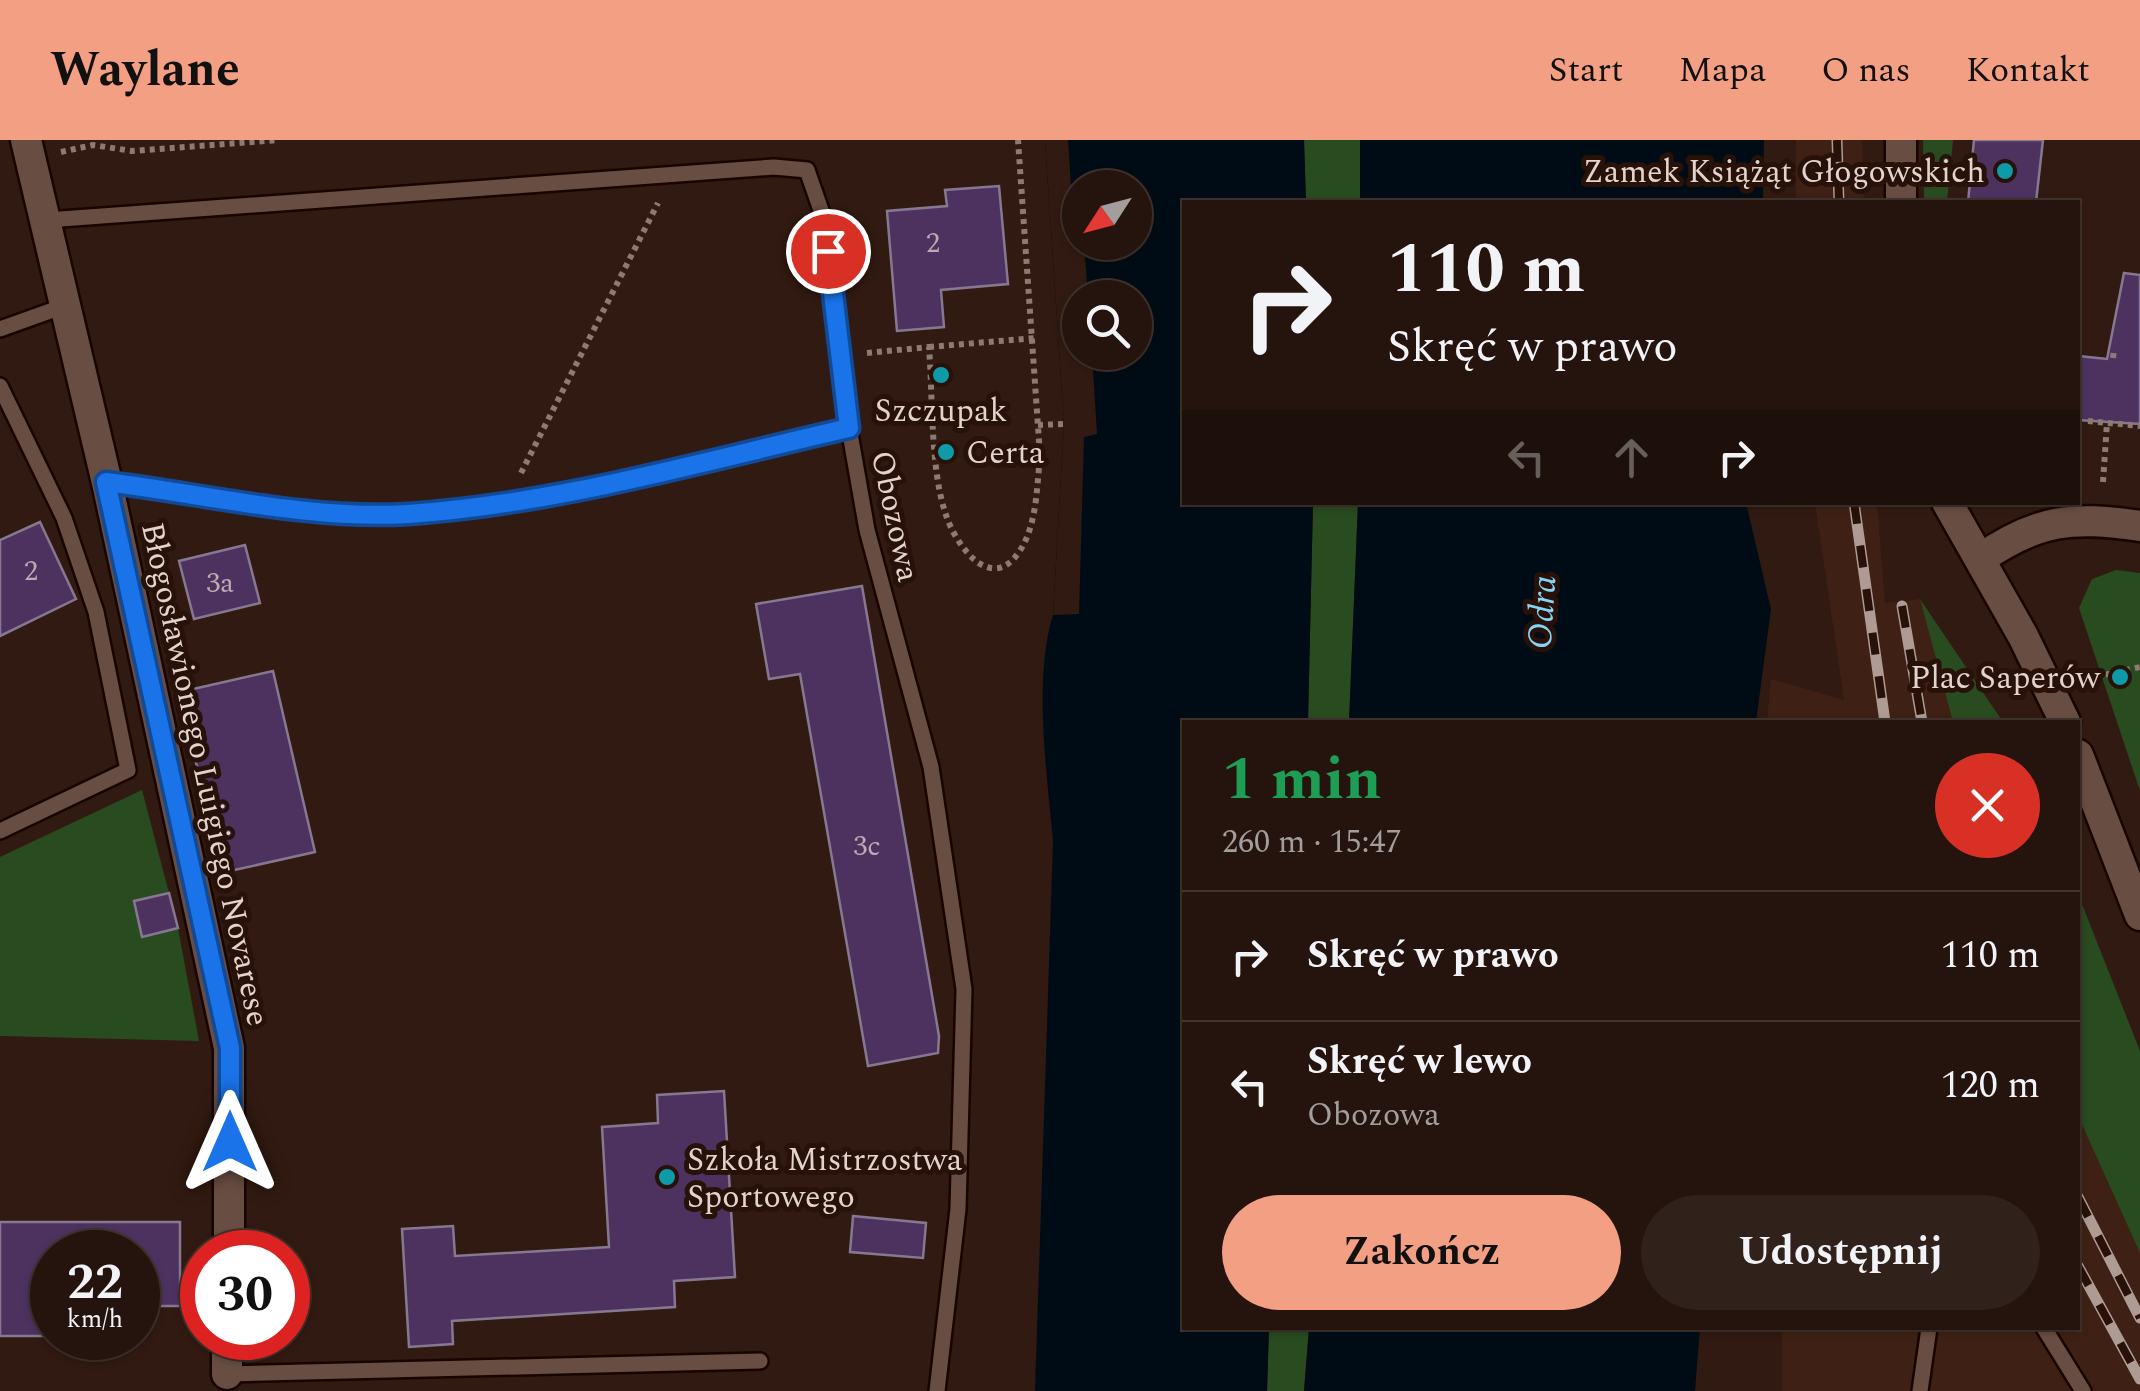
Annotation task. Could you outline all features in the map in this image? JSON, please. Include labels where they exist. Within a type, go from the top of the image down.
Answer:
[{"type":"street","points":[[1901,140],[1901,200]]},
{"type":"street","name":"Błogosławionego Luigiego Novarese","points":[[39,147],[47,220],[230,1048],[229,1230]]},
{"type":"street","points":[[1949,505],[2063,720]]},
{"type":"street","points":[[1980,558],[2015,536],[2051,523],[2085,519],[2140,526]]},
{"type":"street","points":[[2080,760],[2140,915]]},
{"type":"street","points":[[226,1360],[226,1374]]},
{"type":"lane","name":"Obozowa","points":[[47,220],[774,166],[807,170],[823,216],[849,428],[867,530],[931,767],[964,989],[958,1210],[937,1391]]},
{"type":"lane","points":[[0,329],[67,305]]},
{"type":"lane","points":[[0,386],[64,518],[90,593],[128,770],[0,831]]},
{"type":"lane","points":[[106,482],[345,513],[407,514],[507,501],[849,428]]},
{"type":"lane","points":[[1920,1391],[1928,1330]]},
{"type":"lane","points":[[2045,1330],[2083,1391]]},
{"type":"lane","points":[[226,1374],[760,1361]]},
{"type":"path","points":[[39,147],[92,145],[132,151],[278,140]]},
{"type":"path","points":[[930,347],[944,512],[970,560],[986,567],[1003,565],[1020,551],[1035,506],[1038,425],[1018,140]]},
{"type":"path","points":[[507,501],[672,174]]},
{"type":"path","points":[[841,355],[1034,338]]},
{"type":"path","points":[[2088,422],[2140,426]]},
{"type":"path","points":[[2102,482],[2107,423]]},
{"type":"path","points":[[1038,425],[1064,424]]},
{"type":"path","points":[[2086,678],[2140,667]]},
{"type":"shaded area","points":[[1796,140],[1862,140],[1864,200],[1796,200]]},
{"type":"shaded area","points":[[1815,505],[1877,505],[1885,603],[1920,599],[1952,720],[1767,720],[1771,679],[1844,700]]},
{"type":"shaded area","points":[[2080,1120],[2140,1253],[2140,1391],[1782,1391],[1782,1330],[2080,1330]]},
{"type":"green space","points":[[1304,140],[1360,140],[1360,200],[1306,200]]},
{"type":"green space","points":[[1923,140],[1953,140],[1947,200],[1924,200]]},
{"type":"green space","points":[[1313,505],[1358,505],[1349,720],[1308,720]]},
{"type":"green space","name":"Plac Saperów","points":[[2116,570],[2140,573],[2140,791],[2079,608],[2092,579]]},
{"type":"green space","points":[[1920,599],[2002,720],[1952,720]]},
{"type":"green space","points":[[142,790],[169,893],[143,936],[178,928],[199,1041],[0,1036],[0,857]]},
{"type":"green space","points":[[2080,899],[2140,1051],[2140,1253],[2080,1120]]},
{"type":"green space","points":[[1269,1330],[1309,1330],[1304,1391],[1267,1391]]},
{"type":"water","points":[[1045,140],[1304,140],[1306,200],[1182,200],[1182,505],[1313,505],[1308,720],[1182,720],[1182,1330],[1269,1330],[1267,1391],[1035,1391],[1053,841],[1043,697],[1053,615],[1064,424]]},
{"type":"water","points":[[1360,140],[1764,140],[1763,200],[1360,200]]},
{"type":"water","name":"Odra","points":[[1358,505],[1746,505],[1771,609],[1756,720],[1349,720]]},
{"type":"water","points":[[1309,1330],[1700,1330],[1695,1391],[1304,1391]]},
{"type":"pier","points":[[1045,140],[1068,140],[1070,170],[1062,170],[1062,260],[1085,260],[1087,280],[1062,280],[1062,370],[1093,370],[1097,434],[1084,437],[1079,614],[1053,615],[1064,424]]},
{"type":"building","points":[[1974,140],[2043,140],[2036,200],[1968,200]]},
{"type":"building","points":[[999,186],[1008,284],[941,290],[944,327],[897,331],[887,211],[947,206],[945,190]]},
{"type":"building","points":[[2124,273],[2140,275],[2140,424],[2080,420],[2080,356],[2107,359]]},
{"type":"building","points":[[40,522],[76,599],[0,636],[0,540]]},
{"type":"building","points":[[245,545],[260,603],[194,619],[179,561]]},
{"type":"building","points":[[862,586],[939,1036],[938,1053],[868,1066],[800,674],[769,679],[756,604]]},
{"type":"building","points":[[273,671],[315,852],[221,873],[180,692]]},
{"type":"building","points":[[169,893],[178,928],[142,937],[134,901]]},
{"type":"building","name":"Szkoła Mistrzostwa Sportowego","points":[[724,1091],[735,1277],[674,1281],[675,1307],[452,1321],[453,1344],[409,1347],[402,1229],[453,1226],[455,1256],[609,1247],[602,1127],[658,1123],[657,1095]]},
{"type":"building","points":[[853,1216],[926,1223],[923,1258],[850,1252]]},
{"type":"building","points":[[0,1222],[180,1222],[180,1306],[160,1306],[160,1230],[30,1230],[30,1336],[0,1336]]},
{"type":"railway","points":[[1837,140],[1839,200]]},
{"type":"railway","points":[[1854,505],[1885,720]]},
{"type":"railway","points":[[1902,606],[1922,720]]},
{"type":"railway","points":[[2080,1201],[2140,1318]]},
{"type":"railway","points":[[2080,1270],[2140,1379]]},
{"type":"place","name":"Zamek Książąt Głogowskich","points":[[2005,171]]},
{"type":"place","name":"Szczupak","points":[[941,375]]},
{"type":"place","name":"Certa","points":[[946,452]]},
{"type":"place","name":"Plac Saperów","points":[[2120,677]]},
{"type":"place","name":"Szkoła Mistrzostwa Sportowego","points":[[667,1177]]},
{"type":"route","points":[[230,1142],[230,1048],[106,482],[345,513],[407,514],[576,489],[849,428],[828,251]]}]
